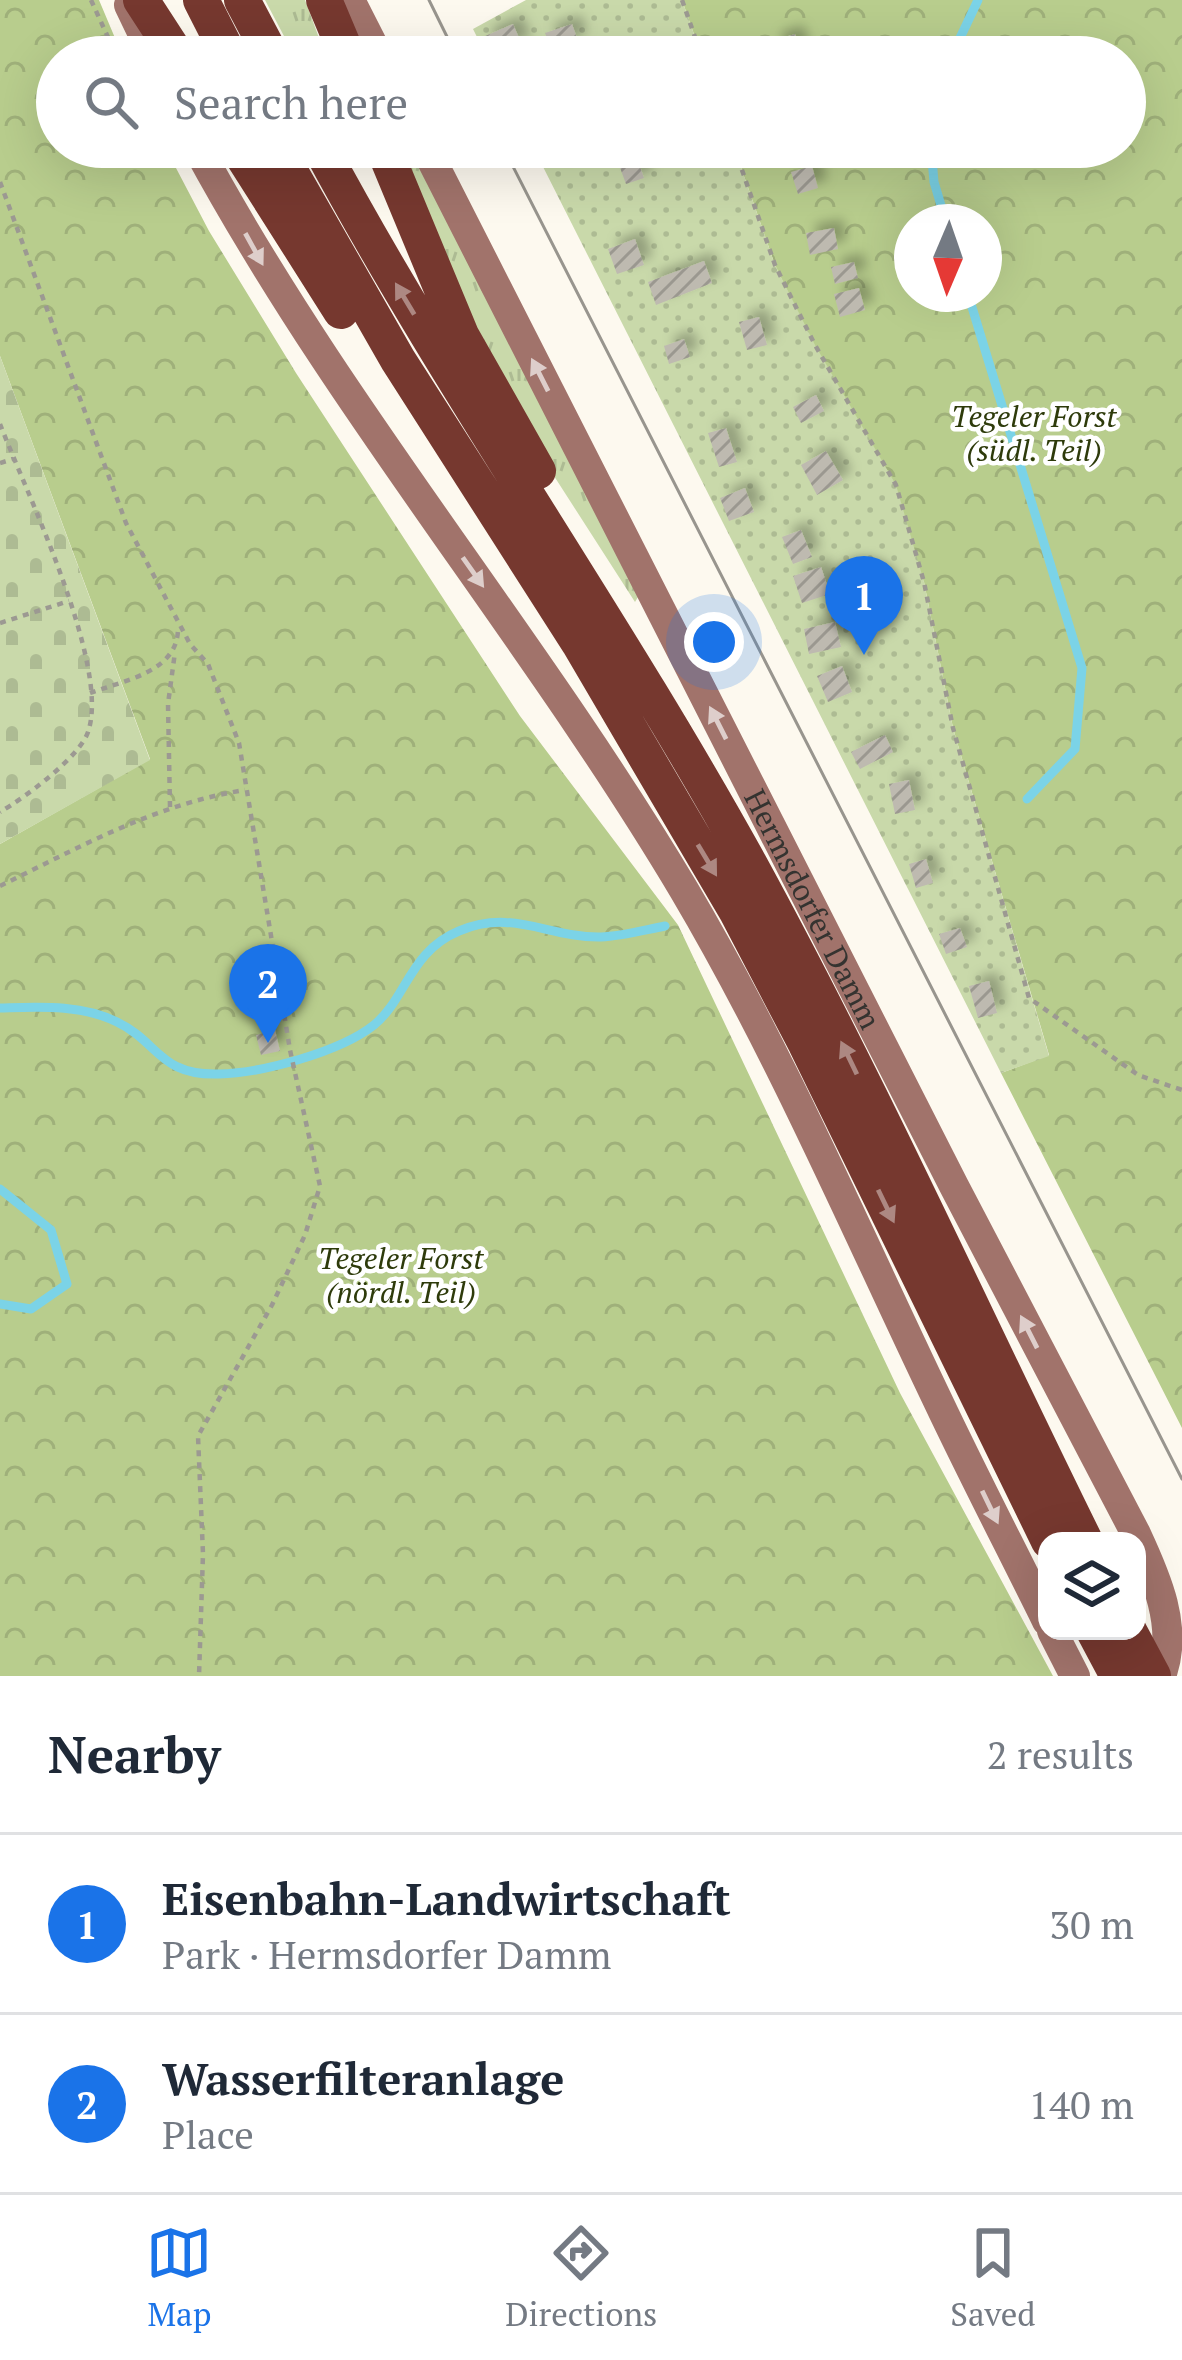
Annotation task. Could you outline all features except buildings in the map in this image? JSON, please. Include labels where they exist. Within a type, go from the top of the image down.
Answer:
[{"type":"highway","points":[[141,0],[164,36]]},
{"type":"highway","points":[[201,0],[219,36]]},
{"type":"highway","points":[[242,0],[261,36]]},
{"type":"highway","points":[[324,0],[339,36]]},
{"type":"highway","points":[[250,168],[420,441],[519,551]]},
{"type":"highway","points":[[288,168],[398,361],[579,643],[737,912],[1044,1532]]},
{"type":"highway","points":[[332,168],[406,301],[708,792]]},
{"type":"highway","points":[[392,168],[461,335],[648,665],[708,792],[838,1035],[1080,1532]]},
{"type":"highway","points":[[1135,1640],[1157,1676]]},
{"type":"main road","points":[[127,0],[144,36]]},
{"type":"main road","points":[[350,0],[368,36]]},
{"type":"main road","points":[[209,168],[265,270],[610,770],[684,891],[833,1174],[1038,1603]]},
{"type":"main road","name":"Hermsdorfer Damm","points":[[436,168],[1136,1534],[1165,1612],[1167,1642],[1157,1676]]},
{"type":"main road","points":[[1057,1640],[1075,1676]]},
{"type":"path","points":[[91,0],[107,36]]},
{"type":"path","points":[[682,0],[695,36]]},
{"type":"path","points":[[741,168],[775,265],[815,345],[896,484],[924,582],[953,728],[1029,998],[1138,1075],[1182,1090]]},
{"type":"path","points":[[0,182],[127,523],[190,644],[208,664],[238,743],[290,1050],[320,1186],[305,1234],[272,1305],[198,1436],[199,1676]]},
{"type":"path","points":[[0,424],[84,638],[90,692],[88,733],[50,778],[0,812]]},
{"type":"path","points":[[0,464],[14,459]]},
{"type":"path","points":[[0,623],[69,601]]},
{"type":"path","points":[[170,807],[168,704],[178,621]]},
{"type":"path","points":[[90,692],[158,668],[175,652]]},
{"type":"path","points":[[0,886],[170,807],[245,790]]},
{"type":"green space","name":"Tegeler Forst (nördl. Teil)","points":[[0,0],[99,0],[114,36],[36,36],[36,168],[176,168],[296,373],[520,716],[678,925],[900,1393],[1053,1676],[0,1676],[0,844],[150,759],[0,356]]},
{"type":"green space","points":[[265,0],[305,0],[318,36],[284,36]]},
{"type":"green space","points":[[526,0],[682,0],[695,36],[476,36],[473,29]]},
{"type":"green space","name":"Tegeler Forst (südl. Teil)","points":[[682,0],[1182,0],[1182,1428],[1001,1073],[1049,1055],[953,728],[924,582],[775,265],[741,168],[1146,168],[1146,36],[695,36]]},
{"type":"green space","points":[[405,168],[421,168],[638,597],[635,602],[545,462],[492,366]]},
{"type":"green space","points":[[544,168],[741,168],[775,265],[896,485],[924,582],[953,728],[1049,1056],[1001,1073]]},
{"type":"green space","points":[[0,356],[150,760],[0,844]]},
{"type":"waterway","points":[[961,36],[978,0]]},
{"type":"waterway","points":[[933,168],[941,204]]},
{"type":"waterway","points":[[973,312],[1082,668],[1075,749],[1027,799]]},
{"type":"waterway","points":[[0,1008],[89,1012],[131,1030],[184,1070],[237,1073],[300,1059],[359,1035],[385,1014],[430,950],[459,931],[497,922],[601,937],[665,926]]},
{"type":"waterway","points":[[0,1189],[51,1230],[67,1284],[31,1309],[0,1304]]},
{"type":"tram line","points":[[429,0],[447,36]]},
{"type":"tram line","points":[[514,168],[1182,1479]]},
{"type":"place","name":"Eisenbahn-Landwirtschaft","points":[[864,655]]},
{"type":"place","name":"Wasserfilteranlage","points":[[268,1043]]}]
